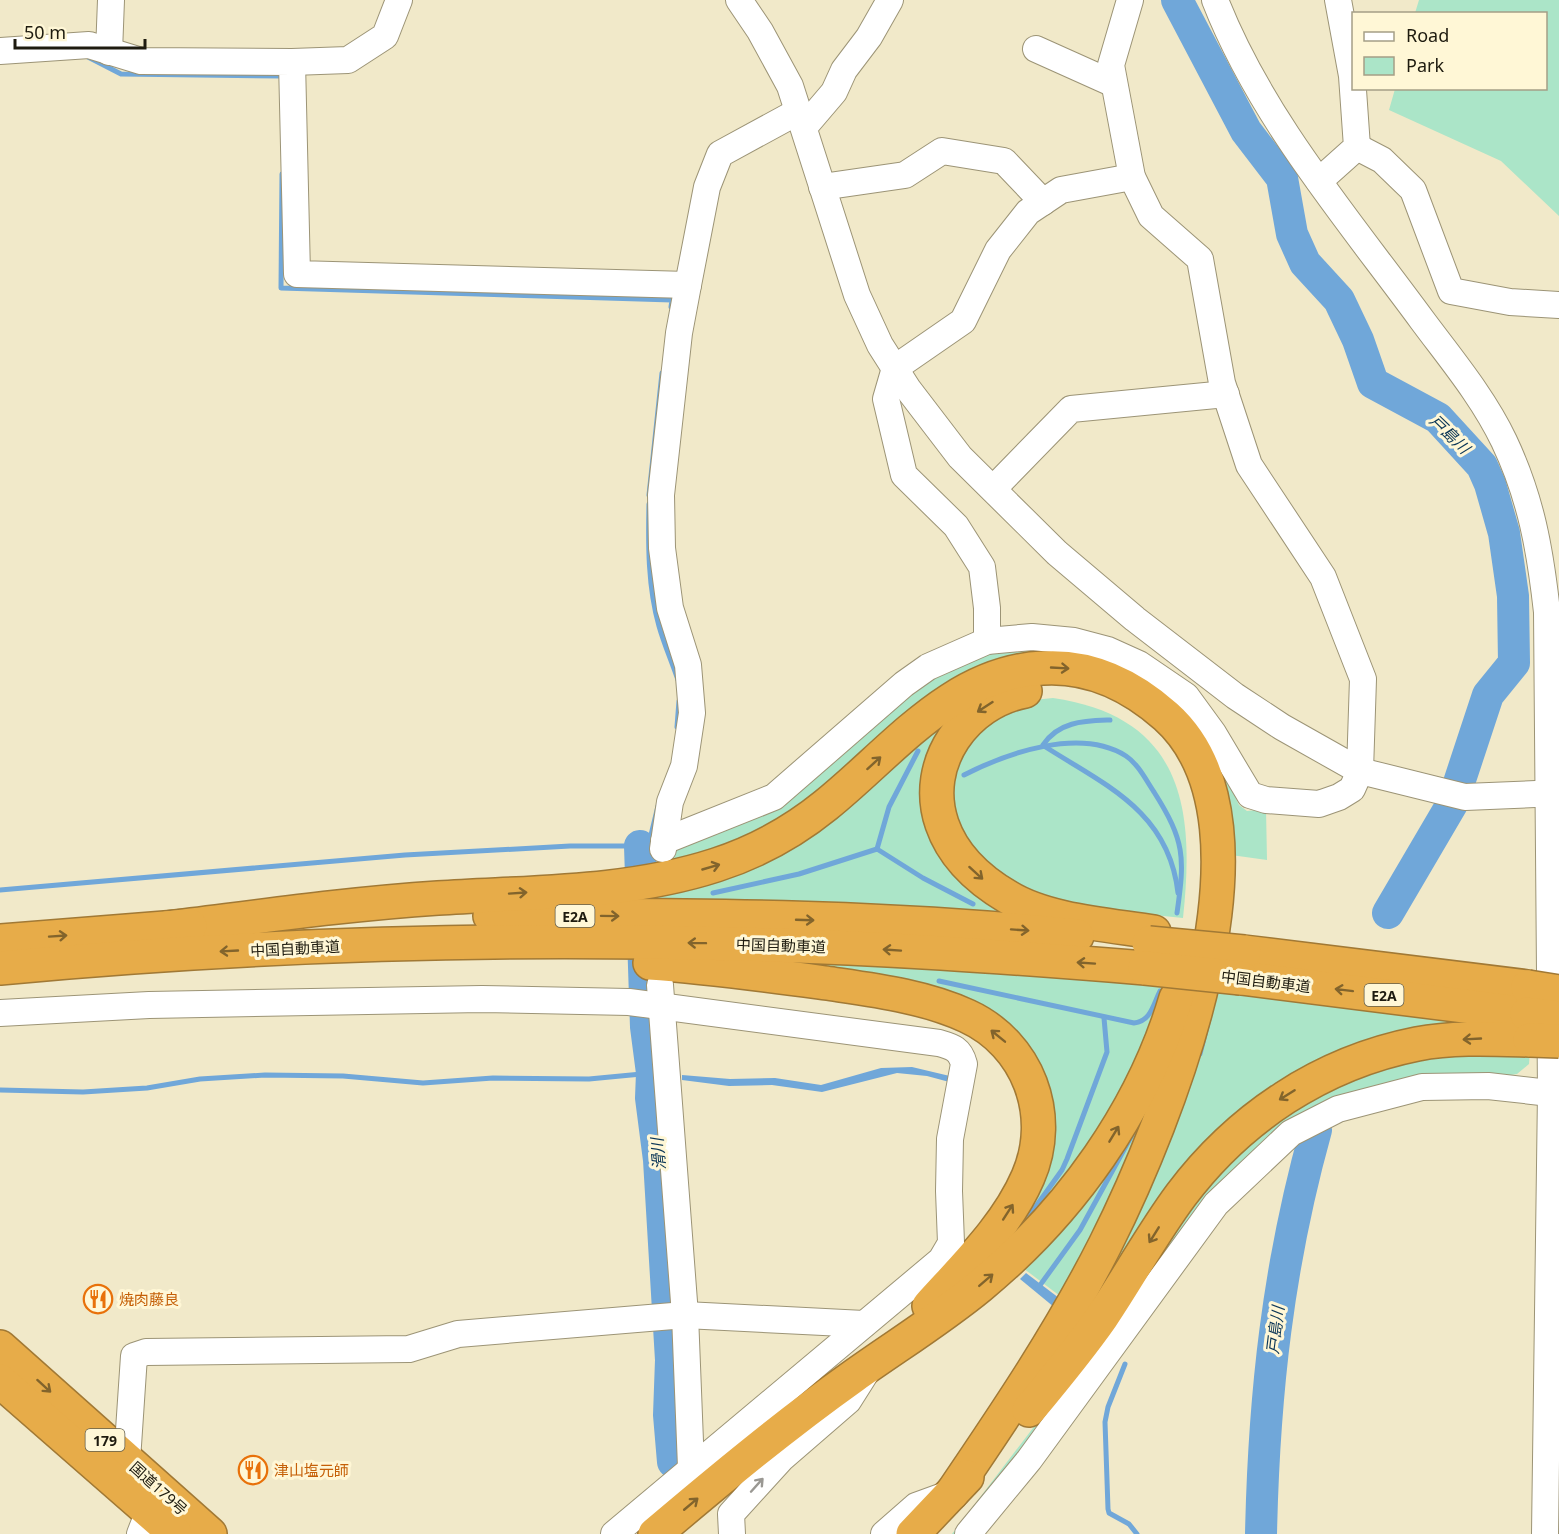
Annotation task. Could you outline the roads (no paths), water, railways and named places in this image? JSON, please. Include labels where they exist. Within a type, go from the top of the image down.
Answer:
[{"type":"highway","points":[[168,928],[371,903],[612,886],[687,873],[748,853],[800,824],[825,806],[918,724],[954,698],[994,677],[1036,668],[1071,669],[1102,675],[1142,696],[1175,724],[1188,742],[1208,781],[1214,803],[1219,846],[1218,890],[1199,992],[1156,1129],[1106,1242],[1047,1351],[952,1492]]},
{"type":"highway","points":[[655,1534],[726,1474],[880,1358],[950,1309],[1010,1259],[1069,1196],[1109,1142],[1144,1081],[1159,1047],[1180,984],[1196,908],[1198,831],[1190,790],[1173,754],[1149,726],[1115,702],[1075,691],[1032,690],[1014,693],[979,711],[953,737],[939,769],[938,802],[941,822],[959,857],[991,886],[1010,899],[1095,923],[1149,948]]},
{"type":"highway","name":"中国自動車道","points":[[0,941],[168,928],[419,917],[739,917],[1013,930],[1243,959],[1478,980],[1541,1015]]},
{"type":"highway","name":"中国自動車道","points":[[0,968],[166,954],[388,944],[736,944],[878,949],[1149,948]]},
{"type":"highway","points":[[388,944],[447,959],[549,957],[627,961],[710,968],[845,986],[947,1008],[969,1017],[1008,1044],[1020,1060],[1036,1097],[1038,1138],[1029,1175],[988,1240],[880,1358]]},
{"type":"highway","name":"中国自動車道","points":[[1243,959],[1559,1018]]},
{"type":"highway","points":[[913,1534],[1013,1429],[1067,1365],[1170,1211],[1206,1165],[1261,1112],[1322,1076],[1386,1052],[1450,1041],[1541,1015]]},
{"type":"highway","name":"国道179号","points":[[0,1347],[121,1471],[152,1514],[176,1534]]},
{"type":"highway","name":"国道179号","points":[[0,1381],[121,1471]]},
{"type":"highway","name":"国道179号","points":[[152,1514],[210,1534]]},
{"type":"street","points":[[109,52],[111,0]]},
{"type":"street","points":[[0,51],[89,45],[141,61],[348,60],[385,36],[399,0]]},
{"type":"street","points":[[739,0],[771,50],[790,86],[857,295],[880,345],[960,457],[1057,553],[1135,619],[1244,702],[1360,771],[1465,797],[1554,793]]},
{"type":"street","points":[[890,0],[869,37],[844,70],[834,92],[802,119],[720,154],[707,187],[679,333],[661,495],[662,548],[670,608],[688,665],[692,714],[684,766],[670,802],[663,845],[774,797],[904,684],[928,667],[987,641],[1032,637],[1074,641],[1108,650],[1139,664],[1186,696],[1213,733],[1250,795],[1266,800],[1320,804],[1339,798],[1352,789],[1360,771],[1363,679],[1323,577],[1249,465],[1226,394],[1200,259],[1151,216],[1131,177],[1111,65],[1130,0]]},
{"type":"street","points":[[1215,0],[1224,23],[1266,103],[1320,181],[1481,399],[1504,441],[1523,488],[1539,543],[1547,612],[1554,793],[1554,1331],[1545,1534]]},
{"type":"street","points":[[1338,0],[1352,76]]},
{"type":"street","points":[[1036,49],[1114,84]]},
{"type":"street","points":[[292,62],[297,274],[688,285]]},
{"type":"street","points":[[1320,181],[1356,147],[1353,90]]},
{"type":"street","points":[[1356,147],[1382,160],[1413,190],[1451,291],[1510,302],[1559,305]]},
{"type":"street","points":[[822,187],[905,175],[942,152],[1004,161],[1043,202]]},
{"type":"street","points":[[987,641],[987,608],[982,567],[956,526],[904,475],[886,399],[895,368],[963,321],[998,250],[1028,212],[1061,190],[1131,177]]},
{"type":"street","points":[[993,489],[1071,409],[1226,394]]},
{"type":"street","points":[[0,1014],[149,1005],[482,999],[629,1002],[662,996],[939,1042],[955,1047],[962,1055],[964,1064],[950,1139],[951,1244],[941,1260],[691,1467],[614,1534]]},
{"type":"street","points":[[662,996],[685,1315],[691,1467]]},
{"type":"street","points":[[968,1534],[1044,1441],[1216,1204],[1291,1133],[1338,1109],[1422,1087],[1488,1086],[1555,1093]]},
{"type":"street","points":[[121,1471],[134,1356],[146,1352],[409,1348],[458,1334],[685,1315],[864,1324]]},
{"type":"street","points":[[732,1534],[731,1514],[781,1459],[848,1401],[880,1358]]},
{"type":"street","points":[[884,1534],[916,1506],[952,1492]]},
{"type":"water","points":[[912,1067],[954,1077],[953,1083],[927,1076],[897,1073],[822,1092],[772,1085],[729,1086],[682,1080],[682,1075],[730,1079],[775,1078],[821,1085],[881,1068]]},
{"type":"water","points":[[1026,1273],[1059,1298],[1054,1307],[1020,1279]]},
{"type":"waterway","name":"戸島川","points":[[1177,0],[1246,131],[1282,178],[1292,234],[1305,263],[1339,300],[1358,340],[1373,383],[1438,418],[1482,466],[1490,484],[1504,533],[1513,596],[1514,663],[1488,695],[1452,804],[1388,913]]},
{"type":"waterway","points":[[86,56],[121,74],[282,76],[282,80]]},
{"type":"waterway","points":[[282,174],[281,288],[672,300],[671,307]]},
{"type":"waterway","points":[[649,495],[662,373]]},
{"type":"waterway","points":[[649,504],[649,550],[655,611],[678,680]]},
{"type":"waterway","points":[[677,727],[679,701]]},
{"type":"waterway","points":[[1043,745],[1057,731],[1073,724],[1110,720]]},
{"type":"waterway","points":[[964,775],[1022,752],[1066,743],[1108,748],[1126,756],[1138,768],[1154,792],[1177,837],[1181,863],[1177,913]]},
{"type":"waterway","points":[[1044,746],[1111,788],[1148,821],[1162,841],[1172,865],[1178,893]]},
{"type":"waterway","points":[[877,849],[889,807],[918,751]]},
{"type":"waterway","points":[[0,890],[405,855],[570,846],[640,846],[650,839],[658,806]]},
{"type":"waterway","name":"滑川","points":[[640,846],[646,1027],[652,1073],[651,1098],[659,1160],[671,1360],[669,1415],[673,1462]]},
{"type":"waterway","points":[[713,893],[799,874],[877,849],[923,878],[973,904]]},
{"type":"waterway","points":[[939,981],[1134,1023],[1148,1016],[1160,991]]},
{"type":"waterway","points":[[1024,1223],[1062,1170],[1067,1159],[1107,1052],[1104,1018]]},
{"type":"waterway","points":[[1200,1054],[1209,1019]]},
{"type":"waterway","points":[[0,1090],[83,1092],[147,1088],[200,1079],[265,1075],[343,1076],[423,1083],[493,1078],[589,1079],[652,1073]]},
{"type":"waterway","points":[[1038,1288],[1080,1230],[1137,1126]]},
{"type":"waterway","name":"戸島川","points":[[1261,1534],[1266,1431],[1275,1330],[1292,1231],[1316,1130]]},
{"type":"waterway","points":[[1125,1364],[1108,1407],[1105,1422],[1108,1509],[1109,1513],[1129,1524],[1137,1534]]},
{"type":"place","name":"焼肉藤良","points":[[98,1299]]},
{"type":"place","name":"津山塩元師","points":[[253,1470]]}]
